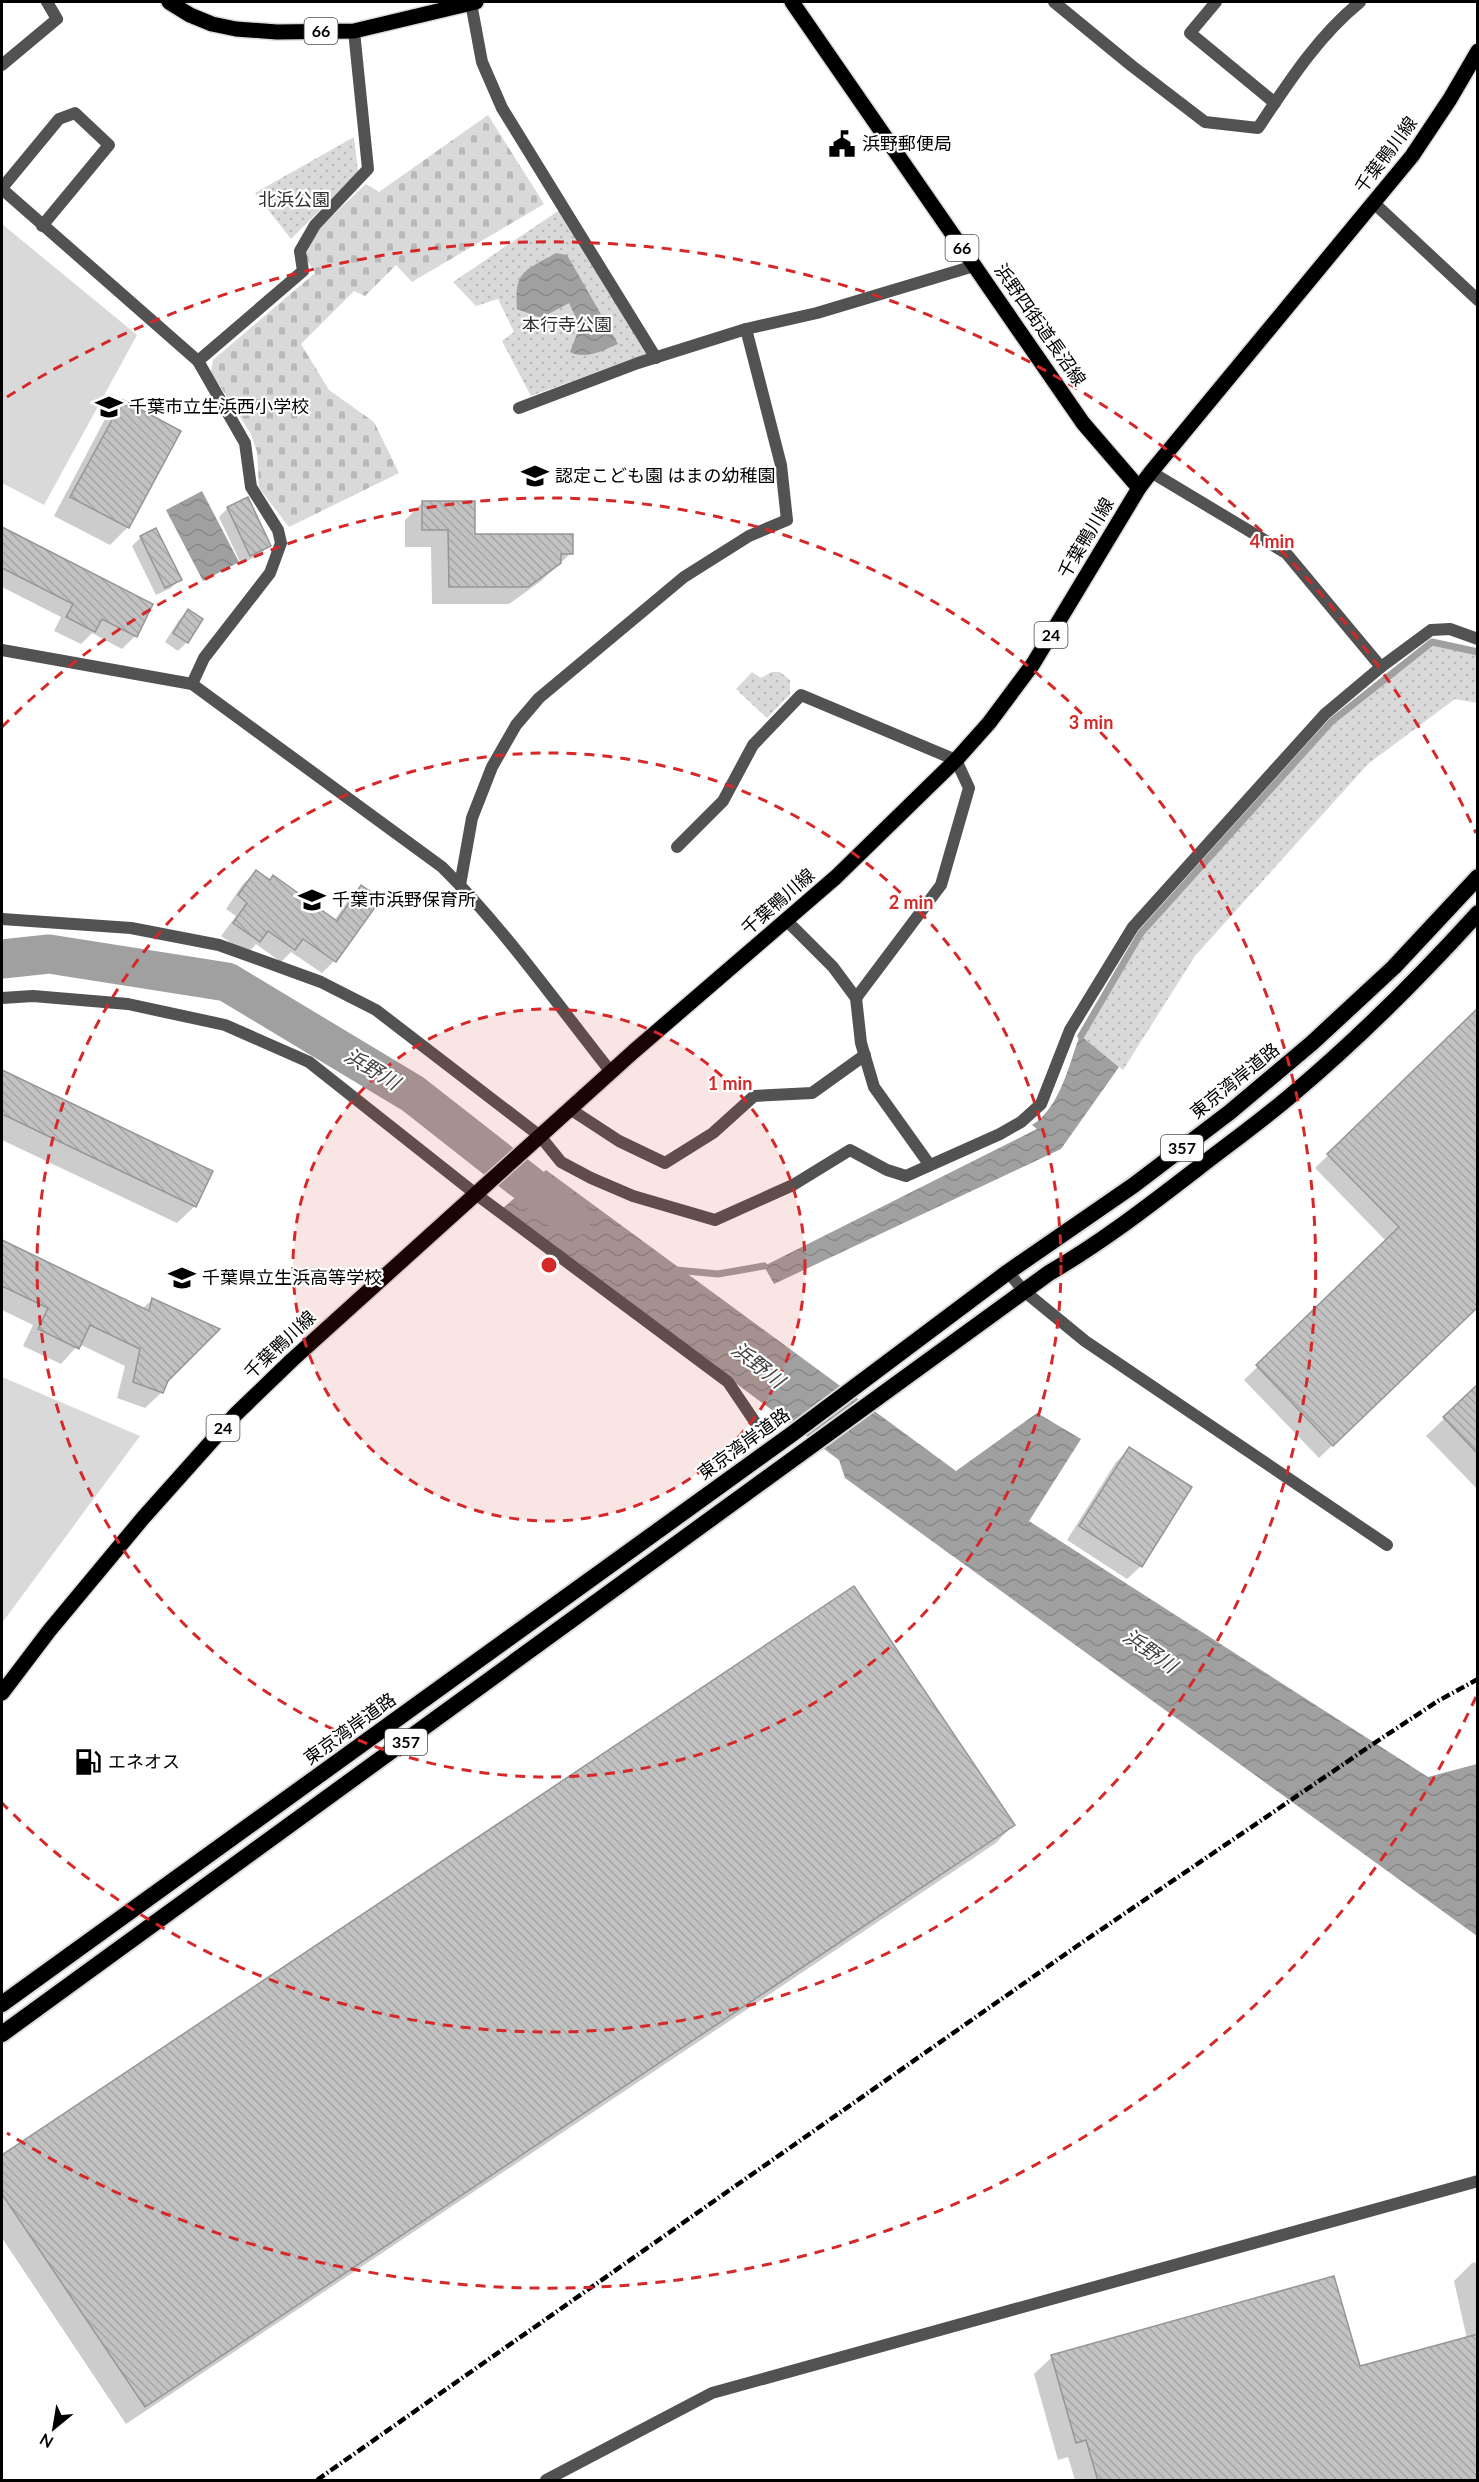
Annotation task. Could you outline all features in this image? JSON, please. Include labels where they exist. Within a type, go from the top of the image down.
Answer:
[{"type":"highway","name":"東京湾岸道路","points":[[2,2004],[792,1434],[1008,1272],[1134,1185],[1271,1078],[1394,967],[1478,877]]},
{"type":"highway","name":"357","points":[[2,2034],[1024,1291],[1155,1201],[1294,1094],[1417,978],[1478,913]]},
{"type":"main road","name":"66","points":[[169,2],[201,20],[236,29],[277,32],[354,31],[474,2]]},
{"type":"main road","name":"浜野四街道長沼線","points":[[792,2],[1083,423],[1139,489]]},
{"type":"main road","name":"千葉鴨川線","points":[[2,1693],[49,1631],[143,1518],[235,1415],[299,1353],[611,1072],[787,921],[956,760],[989,723],[1033,664],[1151,472],[1375,204],[1412,156],[1450,99],[1478,51]]},
{"type":"street","points":[[2,65],[57,19],[47,2]]},
{"type":"street","points":[[474,2],[482,62],[502,108],[656,358]]},
{"type":"street","points":[[1054,2],[1205,122],[1258,128],[1336,21],[1360,2]]},
{"type":"street","points":[[1216,2],[1190,33],[1275,103]]},
{"type":"street","points":[[198,361],[303,271],[300,251],[315,225],[368,169],[354,31]]},
{"type":"street","points":[[42,226],[109,145],[75,113],[59,119],[2,189],[42,226],[198,361],[245,443],[251,487],[278,530],[281,543],[270,573],[204,658],[192,684]]},
{"type":"street","points":[[1375,204],[1478,300]]},
{"type":"street","points":[[519,408],[656,358],[746,329],[817,313],[974,266]]},
{"type":"street","points":[[460,885],[472,818],[492,766],[516,725],[539,698],[684,577],[749,536],[787,520],[781,465],[746,329]]},
{"type":"street","points":[[1151,472],[1286,553],[1381,667]]},
{"type":"street","points":[[2,919],[131,928],[219,945],[321,982],[376,1010],[538,1138],[561,1162],[633,1196],[715,1220],[793,1185],[850,1150],[887,1170],[906,1176],[1000,1134],[1021,1122],[1041,1104],[1070,1030],[1133,927],[1325,714],[1381,667],[1431,630],[1450,629],[1478,639]]},
{"type":"street","points":[[2,650],[192,684],[442,867],[460,885],[611,1072]]},
{"type":"street","points":[[677,847],[723,801],[753,745],[801,695],[930,747],[956,760],[969,788],[941,885],[856,998]]},
{"type":"street","points":[[787,921],[833,967],[856,998],[865,1055],[874,1087],[929,1164]]},
{"type":"street","points":[[2,998],[33,996],[128,1004],[225,1025],[309,1062],[477,1195],[728,1382],[755,1422]]},
{"type":"street","points":[[570,1109],[619,1141],[665,1163],[713,1133],[754,1096],[812,1093],[865,1055]]},
{"type":"street","points":[[1008,1272],[1024,1291],[1085,1341],[1387,1545]]},
{"type":"street","points":[[546,2481],[712,2393],[1478,2181]]},
{"type":"green space","points":[[488,115],[544,204],[412,282],[396,265],[365,296],[354,291],[301,344],[329,390],[374,422],[399,473],[289,527],[259,488],[257,452],[251,434],[211,372],[213,360],[315,273],[305,257],[318,229],[366,184],[379,192]]},
{"type":"green space","name":"北浜公園","points":[[354,137],[358,172],[291,239],[255,193]]},
{"type":"green space","name":"本行寺公園","points":[[561,209],[647,354],[531,396],[502,341],[514,332],[498,299],[476,306],[453,282]]},
{"type":"green space","points":[[2,224],[137,335],[44,505],[2,483]]},
{"type":"green space","points":[[1433,644],[1477,654],[1477,703],[1455,699],[1368,764],[1195,956],[1123,1070],[1084,1038],[1144,934],[1334,723]]},
{"type":"green space","points":[[752,672],[761,678],[771,672],[780,672],[790,680],[790,694],[767,718],[736,689]]},
{"type":"green space","points":[[2,1377],[140,1436],[2,1623]]},
{"type":"water","points":[[556,253],[567,255],[618,344],[582,355],[570,352],[580,326],[569,303],[541,318],[517,309],[517,286],[524,273]]},
{"type":"water","points":[[202,491],[239,562],[203,581],[166,510]]},
{"type":"water","points":[[1080,1035],[1119,1067],[1061,1149],[774,1284],[764,1266],[1037,1129],[1032,1125],[1042,1117],[1057,1097]]},
{"type":"water","points":[[546,1170],[956,1471],[1037,1413],[1081,1439],[1029,1521],[1428,1777],[1477,1764],[1477,1936],[845,1478],[839,1460],[502,1209]]},
{"type":"building","points":[[123,400],[181,431],[129,528],[70,497]]},
{"type":"building","points":[[248,497],[271,546],[250,556],[227,507]]},
{"type":"building","points":[[422,501],[475,501],[475,534],[573,534],[573,554],[561,554],[561,563],[528,587],[449,587],[448,530],[422,530]]},
{"type":"building","points":[[2,527],[153,604],[137,637],[102,619],[95,632],[66,617],[73,604],[2,568]]},
{"type":"building","points":[[156,528],[182,580],[165,588],[140,536]]},
{"type":"building","points":[[188,609],[203,619],[188,643],[173,633]]},
{"type":"building","points":[[256,870],[270,880],[273,875],[337,921],[361,885],[381,899],[336,962],[303,939],[295,950],[268,931],[260,942],[233,923],[247,903],[238,895]]},
{"type":"building","points":[[1478,1008],[1478,1307],[1333,1446],[1256,1365],[1399,1227],[1327,1154]]},
{"type":"building","points":[[2,1070],[213,1171],[196,1207],[2,1114]]},
{"type":"building","points":[[2,1240],[149,1311],[152,1298],[220,1329],[168,1381],[163,1393],[133,1382],[140,1349],[90,1325],[79,1349],[38,1329],[48,1308],[2,1286]]},
{"type":"building","points":[[1478,1384],[1478,1454],[1443,1417]]},
{"type":"building","points":[[1129,1447],[1192,1487],[1142,1567],[1079,1526]]},
{"type":"building","points":[[854,1586],[1015,1825],[145,2407],[2,2194],[2,2155]]},
{"type":"building","points":[[1334,2276],[1360,2366],[1478,2334],[1478,2481],[1098,2481],[1086,2440],[1076,2443],[1051,2355]]},
{"type":"waterway","points":[[1081,1036],[1141,933],[1332,721],[1432,642],[1478,652]]},
{"type":"waterway","name":"浜野川","points":[[2,959],[49,954],[227,982],[413,1094],[571,1218]]},
{"type":"waterway","points":[[676,1270],[718,1274],[764,1266]]},
{"type":"railway","points":[[317,2480],[1077,1946],[1379,1740],[1438,1701],[1478,1679]]},
{"type":"place","name":"浜野郵便局","points":[[842,144]]},
{"type":"place","name":"千葉市立生浜西小学校","points":[[109,407]]},
{"type":"place","name":"認定こども園 はまの幼稚園","points":[[535,476]]},
{"type":"place","name":"千葉市浜野保育所","points":[[312,900]]},
{"type":"place","name":"千葉県立生浜高等学校","points":[[182,1278]]},
{"type":"place","name":"エネオス","points":[[88,1762]]}]
